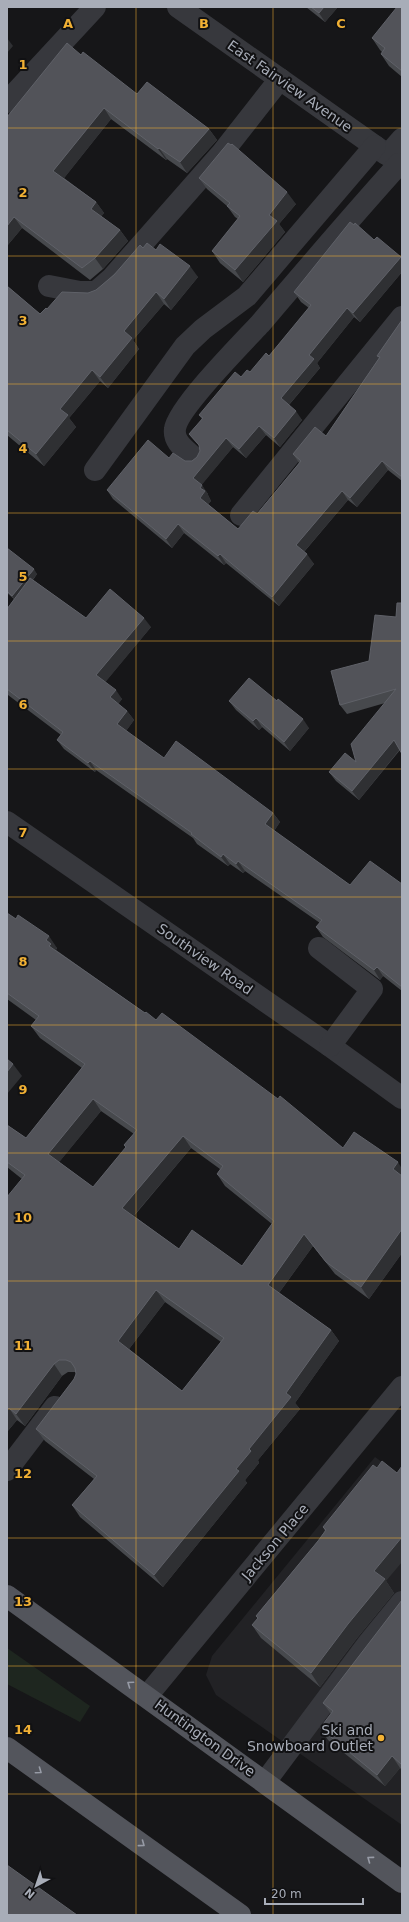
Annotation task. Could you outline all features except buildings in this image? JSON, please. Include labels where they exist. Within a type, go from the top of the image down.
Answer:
[{"type":"main road","name":"Huntington Drive","points":[[7,1596],[402,1882]]},
{"type":"main road","points":[[7,1748],[240,1915]]},
{"type":"street","points":[[7,102],[95,7]]},
{"type":"street","name":"East Fairview Avenue","points":[[178,7],[391,158]]},
{"type":"street","points":[[49,286],[80,292],[96,292],[112,278],[222,153],[280,79]]},
{"type":"street","points":[[194,458],[179,443],[175,436],[175,429],[179,417],[391,158],[402,139]]},
{"type":"street","points":[[95,470],[186,346],[203,329],[247,296],[391,158]]},
{"type":"street","points":[[241,515],[402,317]]},
{"type":"street","name":"Southview Road","points":[[7,822],[330,1046],[402,1098]]},
{"type":"street","points":[[319,948],[372,990],[330,1046]]},
{"type":"street","name":"Jackson Place","points":[[147,1696],[402,1387]]},
{"type":"street","points":[[7,1470],[67,1390]]},
{"type":"street","points":[[265,1782],[357,1657],[402,1602]]},
{"type":"shaded area","points":[[375,1457],[402,1476],[402,1825],[216,1695],[206,1675],[212,1656]]},
{"type":"shaded area","points":[[7,1648],[90,1706],[80,1722],[7,1684]]},
{"type":"place","name":"Ski and Snowboard Outlet","points":[[381,1738]]}]
